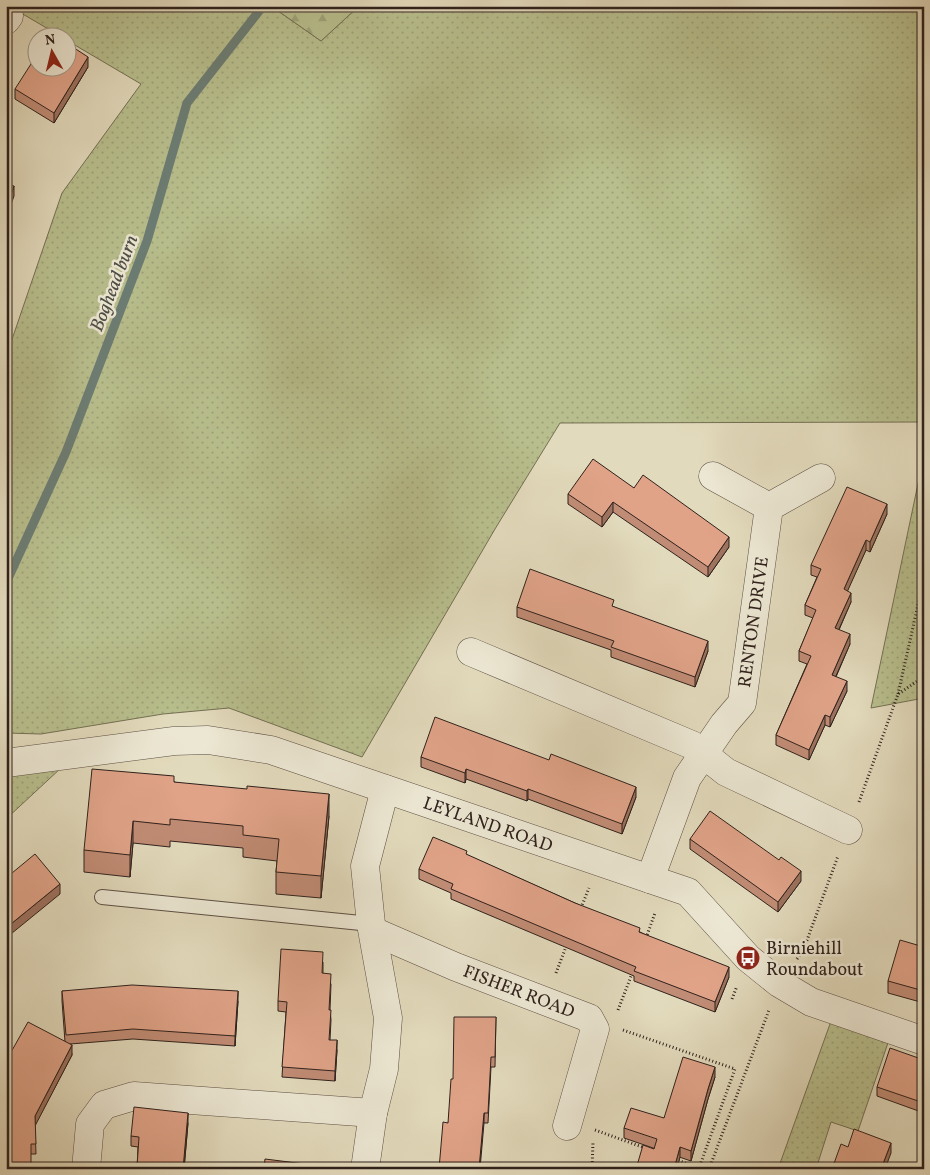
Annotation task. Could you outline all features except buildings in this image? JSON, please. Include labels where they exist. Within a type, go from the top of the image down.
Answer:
[{"type":"street","points":[[713,476],[769,507],[821,478]]},
{"type":"street","name":"RENTON DRIVE","points":[[658,881],[687,778],[742,703],[769,507]]},
{"type":"street","points":[[471,652],[692,745],[726,772],[848,830]]},
{"type":"street","name":"LEYLAND ROAD","points":[[6,764],[174,741],[208,740],[271,750],[688,892],[748,958],[779,983],[811,1002],[924,1041]]},
{"type":"street","points":[[365,1169],[373,1113],[384,1069],[388,1018],[372,928],[365,866],[385,789]]},
{"type":"street","name":"FISHER ROAD","points":[[372,928],[456,967],[589,1018],[595,1029],[567,1126]]},
{"type":"street","points":[[86,1169],[90,1124],[104,1105],[134,1096],[373,1113]]},
{"type":"lane","points":[[102,897],[372,928]]},
{"type":"path","points":[[709,1169],[779,983],[804,951],[898,694],[924,578]]},
{"type":"path","points":[[898,694],[919,680],[924,679]]},
{"type":"path","points":[[579,914],[599,862]]},
{"type":"path","points":[[645,939],[658,881]]},
{"type":"path","points":[[565,949],[569,940]]},
{"type":"path","points":[[593,1025],[618,1012],[635,966]]},
{"type":"path","points":[[593,1025],[619,1029],[735,1069],[699,1168],[690,1167],[672,1158]]},
{"type":"path","points":[[592,1169],[594,1130],[654,1151]]},
{"type":"green space","points":[[9,6],[271,6],[321,41],[359,6],[924,6],[924,422],[560,423],[495,529],[362,757],[229,708],[163,714],[41,734],[6,733],[6,357],[62,193],[141,84],[78,47],[78,28],[47,28]]},
{"type":"green space","points":[[271,6],[359,6],[321,41]]},
{"type":"green space","points":[[924,455],[924,698],[871,708]]},
{"type":"green space","points":[[75,755],[6,819],[6,763]]},
{"type":"green space","points":[[835,1010],[892,1031],[858,1131],[831,1122],[816,1169],[778,1169]]},
{"type":"waterway","name":"Boghead burn","points":[[6,583],[66,452],[147,241],[187,103],[263,6]]},
{"type":"place","name":"Birniehill Roundabout","points":[[748,958]]}]
